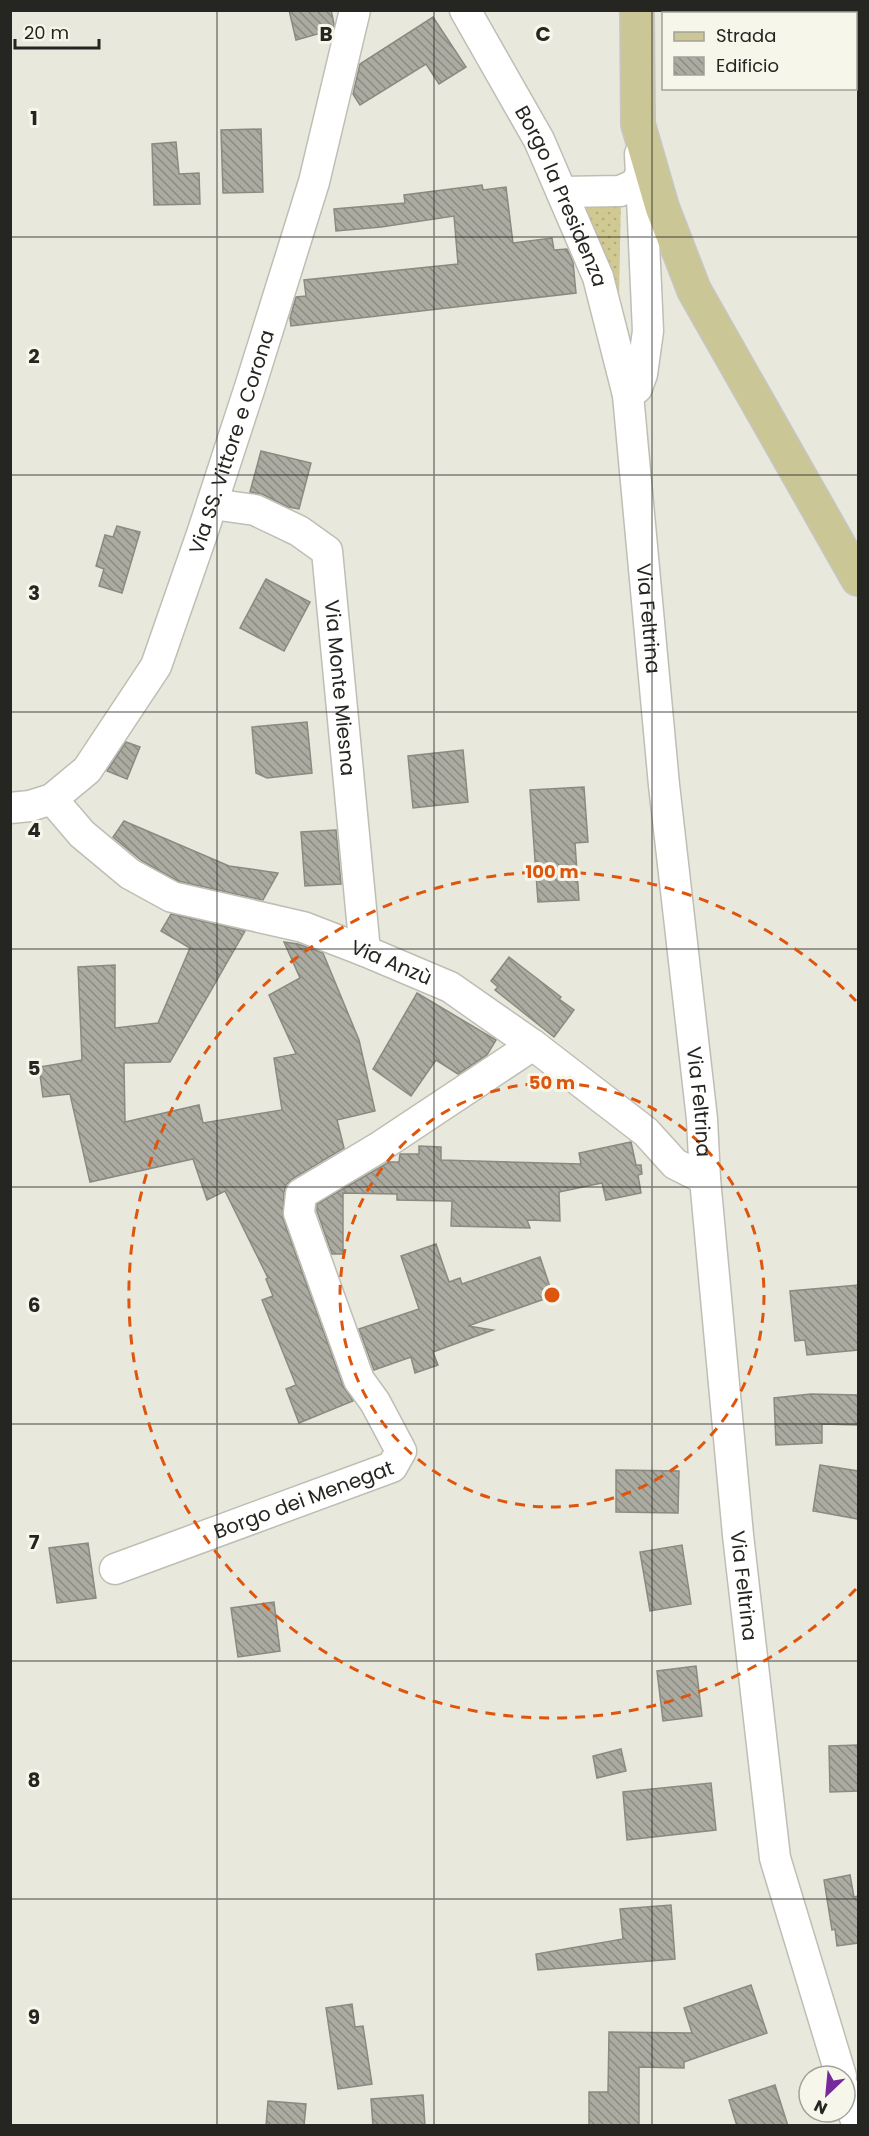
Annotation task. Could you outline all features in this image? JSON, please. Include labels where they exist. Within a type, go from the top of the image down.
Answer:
[{"type":"main road","points":[[637,10],[638,124],[662,207],[694,290],[858,579]]},
{"type":"street","name":"Via SS. Vittore e Corona","points":[[10,808],[30,806],[52,799],[87,770],[156,666],[212,504],[314,182],[354,10]]},
{"type":"street","name":"Borgo la Presidenza","points":[[465,10],[539,140],[598,277],[628,395]]},
{"type":"street","points":[[628,395],[637,388],[642,374],[648,331],[638,124]]},
{"type":"street","points":[[562,192],[620,190],[633,185],[640,175]]},
{"type":"street","name":"Via Feltrina","points":[[628,395],[664,785],[702,1119],[705,1179],[738,1535],[775,1858],[837,2064]]},
{"type":"street","name":"Via Monte Miesna","points":[[212,504],[255,510],[299,531],[327,550],[365,951]]},
{"type":"street","name":"Via Anzù","points":[[52,799],[82,834],[98,848],[130,874],[172,897],[303,927],[450,987],[533,1045],[646,1132],[675,1164],[705,1179]]},
{"type":"street","name":"Borgo dei Menegat","points":[[115,1569],[392,1467],[401,1451],[375,1402],[359,1380],[299,1213],[301,1194],[378,1148],[533,1045]]},
{"type":"shaded area","points":[[621,197],[619,299],[582,209]]},
{"type":"building","points":[[289,10],[331,10],[334,24],[332,30],[296,40]]},
{"type":"building","points":[[433,17],[466,67],[439,84],[426,64],[360,105],[353,94],[360,64]]},
{"type":"building","points":[[261,129],[263,192],[223,193],[221,130]]},
{"type":"building","points":[[176,142],[179,174],[199,173],[200,204],[154,205],[152,144]]},
{"type":"building","points":[[482,185],[483,190],[506,187],[513,243],[552,238],[554,250],[567,249],[573,262],[576,293],[291,326],[290,318],[296,297],[306,296],[304,280],[458,264],[454,216],[336,231],[334,209],[405,203],[404,195]]},
{"type":"building","points":[[261,451],[311,463],[299,509],[288,507],[262,494],[250,492]]},
{"type":"building","points":[[117,526],[140,532],[122,593],[99,586],[104,569],[96,566],[105,535],[113,537]]},
{"type":"building","points":[[266,579],[310,602],[284,651],[240,628]]},
{"type":"building","points":[[307,722],[312,773],[267,778],[256,773],[252,727]]},
{"type":"building","points":[[126,742],[140,747],[127,779],[107,771]]},
{"type":"building","points":[[463,750],[468,802],[413,808],[408,756]]},
{"type":"building","points":[[584,787],[588,842],[575,843],[579,900],[538,902],[530,790]]},
{"type":"building","points":[[124,821],[229,866],[278,873],[263,900],[178,881],[142,861],[113,837]]},
{"type":"building","points":[[336,830],[341,884],[305,886],[301,832]]},
{"type":"building","points":[[171,914],[245,931],[170,1062],[124,1063],[125,1122],[199,1105],[203,1123],[282,1110],[274,1058],[296,1054],[269,995],[300,978],[284,942],[298,944],[323,953],[359,1040],[375,1111],[337,1120],[344,1148],[292,1179],[286,1185],[284,1192],[283,1219],[343,1386],[353,1401],[299,1423],[286,1389],[296,1385],[262,1300],[273,1296],[266,1279],[268,1278],[225,1191],[207,1200],[193,1159],[90,1182],[70,1094],[43,1097],[39,1067],[82,1060],[78,967],[115,965],[115,1028],[158,1023],[190,948],[161,931]]},
{"type":"building","points":[[509,957],[561,997],[559,999],[574,1010],[554,1037],[495,990],[498,987],[491,981]]},
{"type":"building","points":[[417,993],[496,1040],[487,1055],[458,1074],[436,1060],[411,1096],[373,1069]]},
{"type":"building","points":[[631,1142],[636,1165],[641,1165],[642,1174],[638,1175],[641,1193],[606,1200],[602,1183],[559,1192],[560,1221],[527,1220],[530,1228],[451,1226],[452,1201],[397,1200],[397,1194],[343,1193],[343,1254],[332,1254],[317,1211],[317,1204],[389,1162],[399,1162],[400,1154],[419,1154],[419,1146],[441,1147],[441,1160],[581,1164],[579,1153]]},
{"type":"building","points":[[436,1244],[449,1282],[460,1278],[462,1284],[540,1257],[553,1296],[468,1326],[493,1330],[433,1352],[438,1365],[415,1373],[411,1357],[374,1370],[359,1329],[419,1309],[401,1256]]},
{"type":"building","points":[[858,1285],[858,1350],[807,1355],[805,1340],[795,1341],[790,1291]]},
{"type":"building","points":[[811,1394],[858,1395],[858,1425],[822,1424],[822,1443],[776,1445],[774,1398]]},
{"type":"building","points":[[820,1465],[858,1471],[858,1519],[813,1511]]},
{"type":"building","points":[[616,1470],[679,1471],[678,1513],[616,1512]]},
{"type":"building","points":[[88,1543],[96,1598],[57,1603],[49,1548]]},
{"type":"building","points":[[682,1545],[691,1604],[650,1611],[640,1552]]},
{"type":"building","points":[[274,1602],[280,1651],[238,1657],[231,1608]]},
{"type":"building","points":[[696,1666],[702,1716],[663,1721],[657,1671]]},
{"type":"building","points":[[858,1745],[858,1791],[830,1792],[829,1746]]},
{"type":"building","points":[[621,1749],[626,1771],[597,1778],[593,1756]]},
{"type":"building","points":[[711,1783],[716,1830],[627,1840],[623,1792]]},
{"type":"building","points":[[850,1875],[854,1897],[858,1896],[858,1943],[837,1946],[835,1929],[832,1930],[824,1880]]},
{"type":"building","points":[[671,1905],[675,1959],[538,1970],[536,1954],[623,1939],[620,1909]]},
{"type":"building","points":[[751,1985],[767,2033],[684,2062],[684,2068],[639,2067],[639,2126],[589,2126],[589,2092],[608,2092],[609,2032],[692,2033],[684,2008]]},
{"type":"building","points":[[352,2004],[355,2027],[363,2026],[372,2084],[338,2089],[326,2008]]},
{"type":"building","points":[[775,2085],[788,2126],[737,2126],[729,2100]]},
{"type":"building","points":[[423,2095],[425,2126],[373,2126],[371,2099]]},
{"type":"building","points":[[268,2101],[306,2104],[304,2126],[266,2126]]}]
